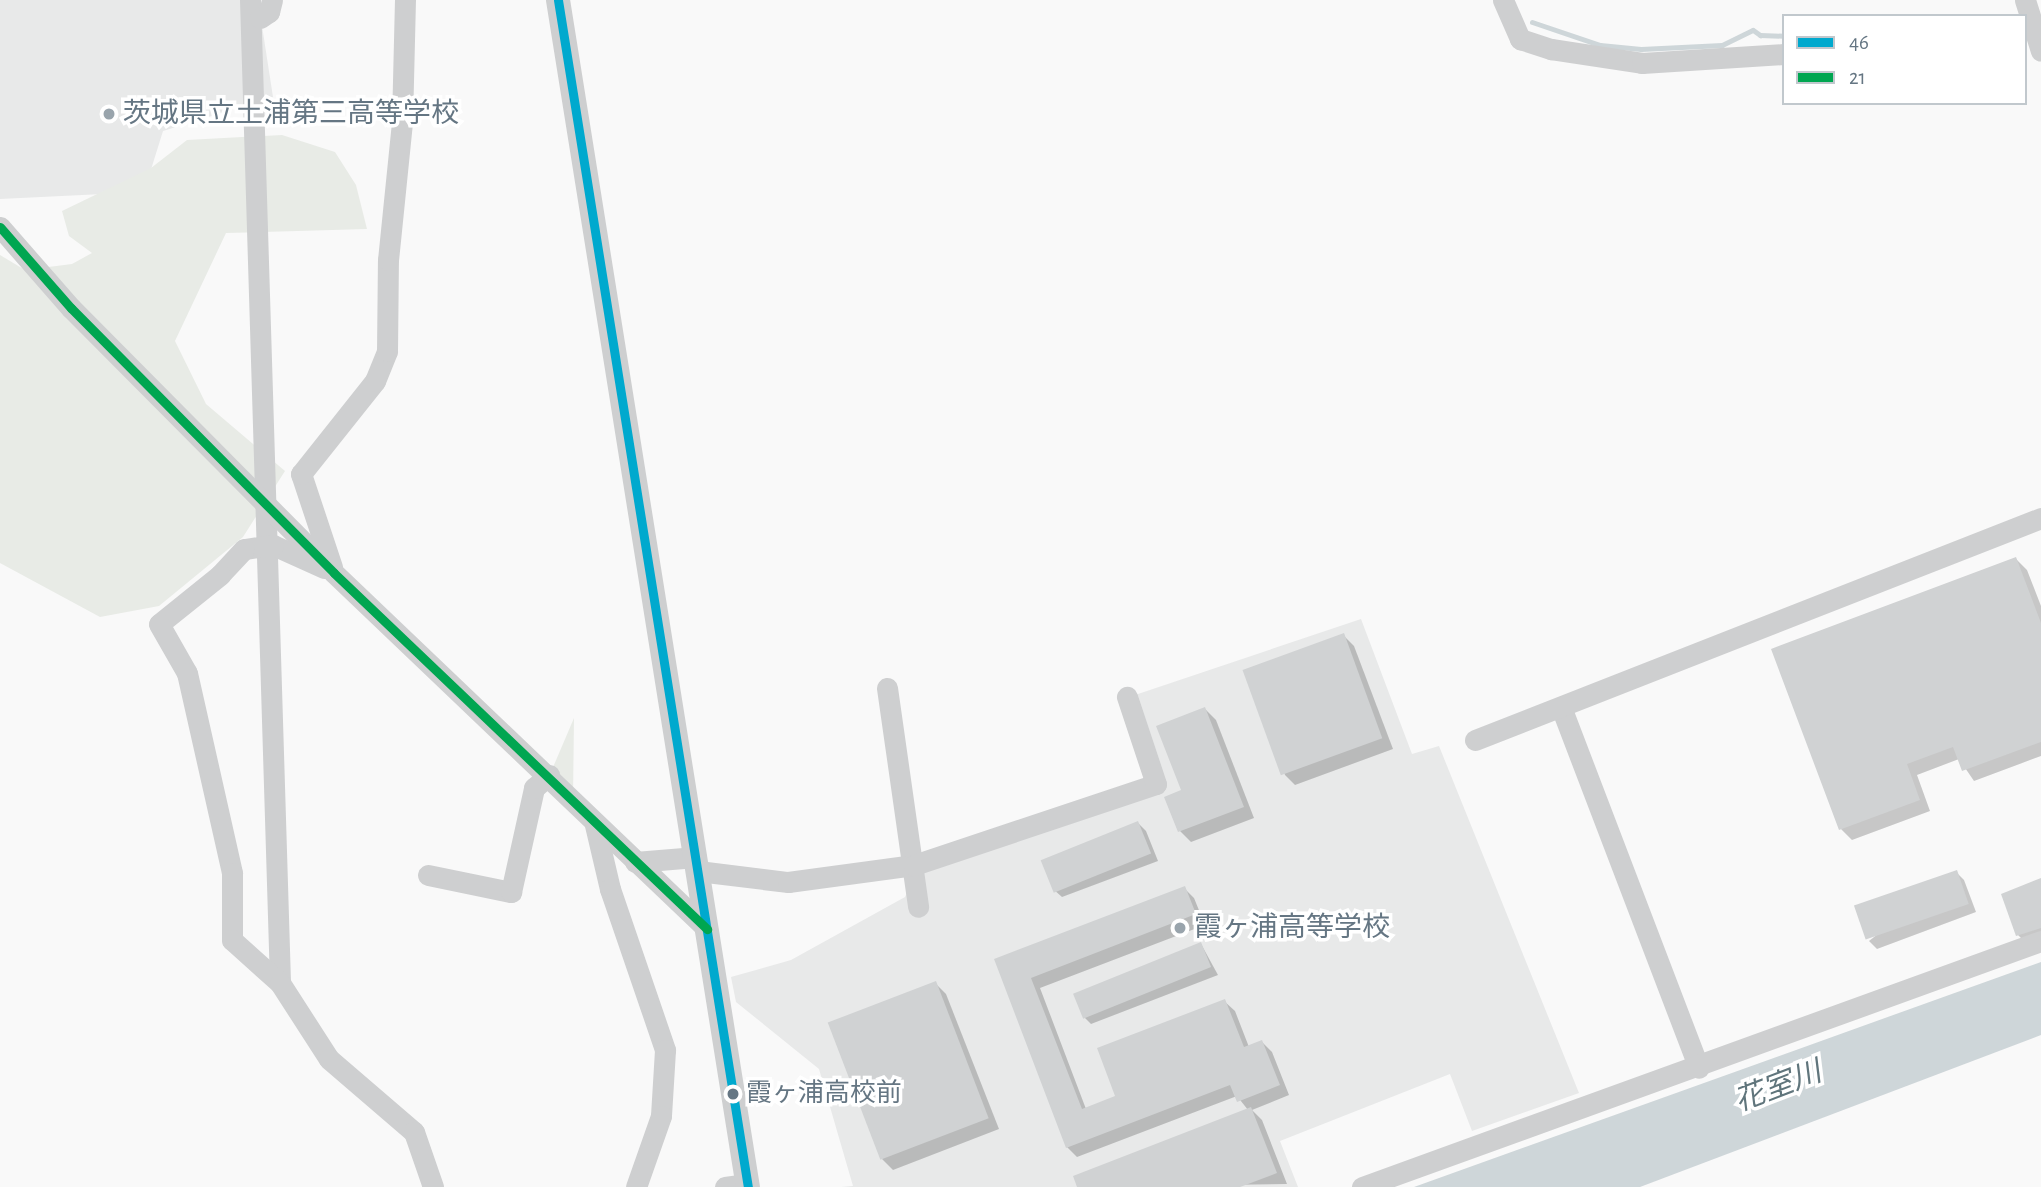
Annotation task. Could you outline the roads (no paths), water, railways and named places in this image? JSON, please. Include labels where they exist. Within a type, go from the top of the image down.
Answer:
[{"type":"street","points":[[272,0],[269,12],[255,9],[280,982]]},
{"type":"street","points":[[334,573],[301,474],[375,381],[387,351],[405,0]]},
{"type":"street","points":[[558,0],[707,929],[740,1186]]},
{"type":"street","points":[[1503,0],[1520,39],[1551,50],[1642,63],[1782,54]]},
{"type":"street","points":[[2025,0],[2034,42]]},
{"type":"street","points":[[0,227],[71,308],[266,501],[334,573],[549,775],[595,825],[707,929]]},
{"type":"street","points":[[1475,740],[2041,518]]},
{"type":"street","points":[[334,573],[274,545],[244,549],[220,575],[159,624],[187,673],[232,873],[232,940],[280,982],[329,1059],[414,1132],[432,1187]]},
{"type":"street","points":[[887,688],[918,907]]},
{"type":"street","points":[[635,862],[697,864],[818,881],[914,865],[1156,784],[1127,697]]},
{"type":"street","points":[[1561,707],[1699,1068]]},
{"type":"street","points":[[428,875],[511,892],[534,788],[549,775]]},
{"type":"street","points":[[595,825],[610,888],[665,1050],[661,1116],[636,1187]]},
{"type":"street","points":[[1362,1187],[1699,1068],[2041,941]]},
{"type":"water","name":"花室川","points":[[2041,962],[2041,1035],[1640,1187],[1414,1187]]},
{"type":"waterway","points":[[1532,22],[1600,45],[1641,49],[1722,45],[1753,30],[1760,35],[1782,36]]},
{"type":"place","name":"茨城県立土浦第三高等学校","points":[[109,114]]},
{"type":"place","name":"霞ヶ浦高等学校","points":[[1180,928]]},
{"type":"place","name":"霞ヶ浦高校前","points":[[733,1094]]}]
